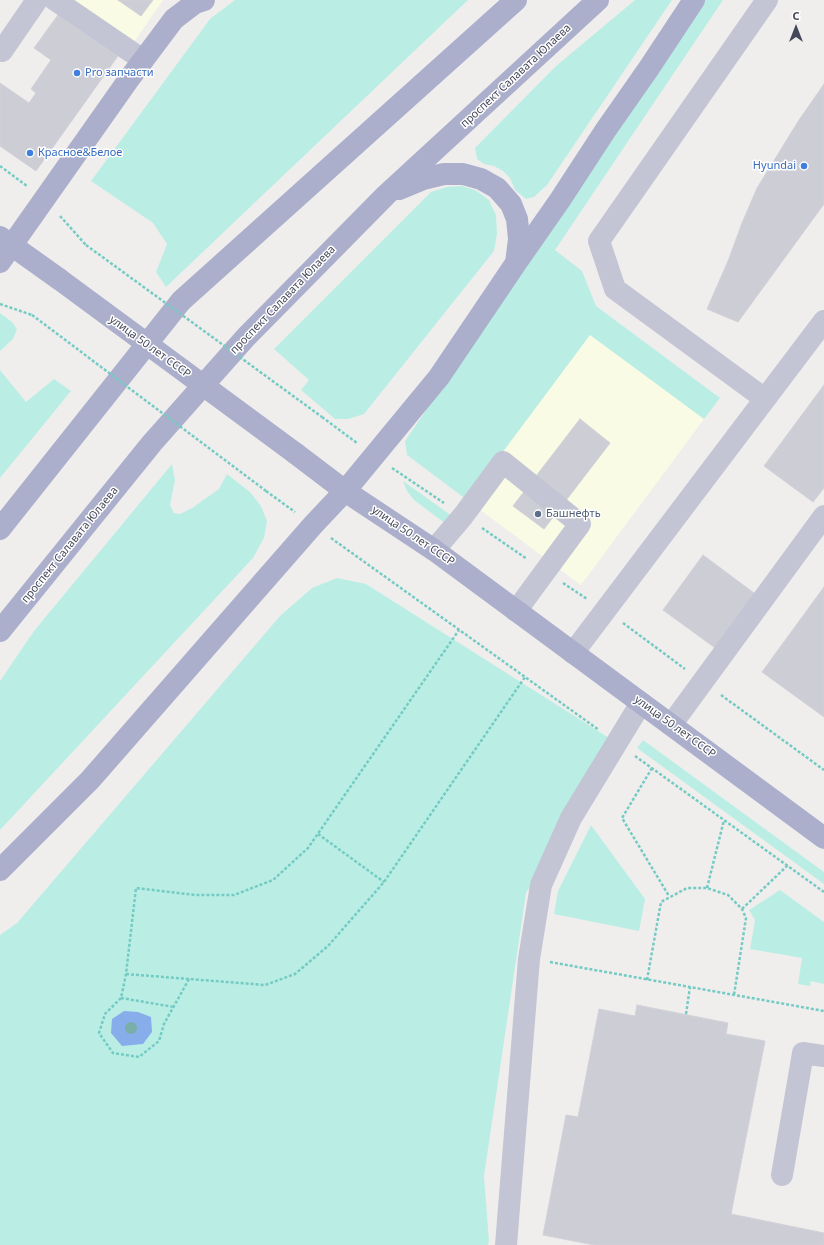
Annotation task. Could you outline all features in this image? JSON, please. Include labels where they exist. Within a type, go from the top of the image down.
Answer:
[{"type":"main road","points":[[0,529],[181,301],[516,0]]},
{"type":"main road","name":"проспект Салавата Юлаева","points":[[0,631],[152,443],[246,337],[386,194],[598,0]]},
{"type":"main road","points":[[0,870],[90,780],[345,490],[439,377],[694,0]]},
{"type":"main road","points":[[4,248],[45,199],[143,60],[174,19],[199,1]]},
{"type":"main road","points":[[386,194],[422,179],[444,174],[463,174],[481,179],[498,188],[511,204],[517,219],[519,238],[516,263]]},
{"type":"main road","name":"улица 50 лет СССР","points":[[4,248],[59,279],[345,490],[434,550],[824,838]]},
{"type":"lane","points":[[0,50],[2,51],[37,0]]},
{"type":"lane","points":[[55,0],[143,60]]},
{"type":"lane","points":[[765,399],[615,289],[599,241],[767,0]]},
{"type":"lane","points":[[573,653],[824,321]]},
{"type":"lane","points":[[434,550],[463,516],[502,462],[580,524],[516,611]]},
{"type":"lane","points":[[671,725],[824,516]]},
{"type":"lane","points":[[506,1245],[529,959],[541,885],[571,818],[641,703]]},
{"type":"lane","points":[[782,1175],[803,1053],[824,1056]]},
{"type":"path","points":[[86,245],[322,417]]},
{"type":"path","points":[[0,304],[32,315],[266,491],[824,892]]},
{"type":"path","points":[[627,626],[824,770]]},
{"type":"path","points":[[189,979],[164,1024],[159,1041],[139,1057],[112,1053],[99,1032],[105,1014],[121,998],[126,974],[136,888],[195,895],[234,895],[273,880],[308,848],[459,630]]},
{"type":"path","points":[[126,974],[265,985],[295,974],[328,946],[384,882],[525,677]]},
{"type":"path","points":[[652,768],[622,818],[669,896]]},
{"type":"path","points":[[707,888],[724,820]]},
{"type":"path","points":[[318,834],[384,882]]},
{"type":"path","points":[[742,909],[788,865]]},
{"type":"path","points":[[647,980],[661,902],[669,896],[687,888],[707,888],[728,895],[742,909],[746,918],[734,995]]},
{"type":"path","points":[[529,959],[824,1011]]},
{"type":"path","points":[[686,1014],[690,987]]},
{"type":"path","points":[[121,998],[174,1008]]},
{"type":"shaded area","points":[[74,0],[163,0],[134,42]]},
{"type":"shaded area","points":[[235,0],[468,0],[166,287],[156,272],[167,244],[153,223],[91,181],[210,19]]},
{"type":"shaded area","points":[[635,0],[672,0],[547,185],[534,197],[526,199],[515,190],[510,178],[503,171],[494,166],[484,164],[477,159],[475,148],[556,66]]},
{"type":"shaded area","points":[[702,0],[723,0],[555,250],[582,271],[596,306],[720,398],[704,419],[590,335],[467,500],[407,455],[405,441],[540,243]]},
{"type":"shaded area","points":[[462,186],[475,190],[489,200],[496,215],[497,234],[494,251],[364,414],[348,419],[335,419],[301,390],[309,380],[274,349],[431,192],[447,187]]},
{"type":"shaded area","points":[[0,313],[12,322],[17,329],[13,339],[0,351]]},
{"type":"shaded area","points":[[590,334],[704,419],[581,585],[467,500]]},
{"type":"shaded area","points":[[0,370],[26,402],[54,379],[71,391],[0,478]]},
{"type":"shaded area","points":[[172,464],[175,480],[170,505],[174,513],[180,514],[192,508],[219,489],[227,474],[250,492],[261,506],[267,521],[264,538],[253,558],[0,830],[0,681],[34,631]]},
{"type":"shaded area","points":[[403,481],[452,516],[446,524],[414,500],[407,491]]},
{"type":"shaded area","points":[[337,578],[366,584],[617,743],[526,893],[484,1176],[489,1241],[488,1245],[0,1245],[0,935],[17,923],[280,616],[312,588]]},
{"type":"shaded area","points":[[643,740],[824,872],[824,884],[637,748]]},
{"type":"shaded area","points":[[591,825],[645,899],[639,931],[554,914],[558,891]]},
{"type":"shaded area","points":[[780,890],[824,922],[824,984],[811,981],[810,986],[798,984],[802,958],[750,949],[755,920],[749,910]]},
{"type":"water","points":[[124,1011],[138,1012],[151,1017],[152,1032],[143,1044],[122,1046],[111,1033],[112,1019]]},
{"type":"building","points":[[118,0],[153,0],[141,16]]},
{"type":"building","points":[[58,15],[118,56],[36,171],[0,146],[0,83],[29,103],[36,93],[31,89],[51,60],[34,48]]},
{"type":"building","points":[[824,84],[824,204],[738,322],[707,309],[757,188],[799,120]]},
{"type":"building","points":[[824,385],[824,488],[813,502],[764,466]]},
{"type":"building","points":[[580,419],[610,443],[544,529],[513,506]]},
{"type":"building","points":[[703,555],[758,596],[718,650],[663,610]]},
{"type":"building","points":[[824,587],[824,717],[762,672]]},
{"type":"building","points":[[637,1005],[728,1023],[726,1034],[765,1041],[731,1214],[824,1233],[824,1245],[594,1245],[543,1235],[566,1115],[578,1117],[599,1009],[635,1016]]},
{"type":"place","name":"Pro запчасти","points":[[77,73]]},
{"type":"place","name":"Красное&Белое","points":[[30,153]]},
{"type":"place","name":"Hyundai","points":[[804,166]]},
{"type":"place","name":"Башнефть","points":[[538,514]]}]
